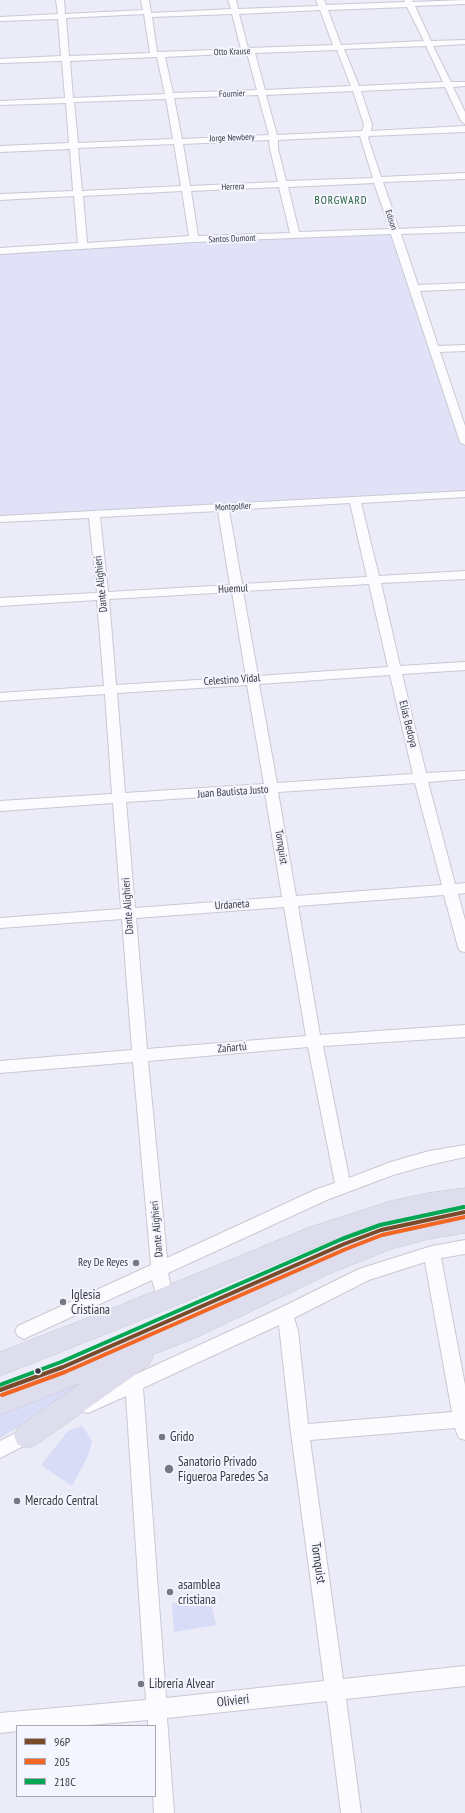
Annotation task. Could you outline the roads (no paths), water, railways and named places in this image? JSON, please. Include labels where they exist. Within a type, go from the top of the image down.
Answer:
[{"type":"highway","points":[[0,1364],[319,1234],[357,1221],[428,1203],[465,1198]]},
{"type":"highway","points":[[0,1402],[186,1330],[322,1265],[355,1252],[390,1239],[430,1229],[465,1223]]},
{"type":"highway","points":[[27,1436],[124,1367],[186,1330]]},
{"type":"street","points":[[60,0],[83,246]]},
{"type":"street","points":[[145,0],[157,55],[169,96],[178,140],[194,233],[193,239]]},
{"type":"street","points":[[232,0],[262,93],[273,136],[274,149],[282,185],[295,235]]},
{"type":"street","points":[[409,2],[448,85],[463,126],[465,140]]},
{"type":"street","points":[[0,19],[235,12],[321,4],[465,2]]},
{"type":"street","name":"Edison","points":[[321,4],[356,88],[368,125],[364,138],[465,442]]},
{"type":"street","name":"Otto Krause","points":[[0,61],[465,42]]},
{"type":"street","name":"Fournier","points":[[0,103],[465,84]]},
{"type":"street","name":"Jorge Newbery","points":[[0,148],[366,132],[463,126]]},
{"type":"street","name":"Herrera","points":[[0,197],[465,176]]},
{"type":"street","name":"Santos Dumont","points":[[0,251],[193,239],[222,240],[295,235],[465,229]]},
{"type":"street","points":[[415,288],[465,286]]},
{"type":"street","points":[[435,349],[465,348]]},
{"type":"street","name":"Montgolfier","points":[[0,519],[465,494]]},
{"type":"street","name":"Elías Bedoya","points":[[355,500],[421,778],[465,947]]},
{"type":"street","name":"Tornquist","points":[[223,507],[314,1041],[340,1176],[344,1186]]},
{"type":"street","name":"Dante Alighieri","points":[[94,514],[103,596],[140,1056],[161,1283],[165,1298]]},
{"type":"street","name":"Huemul","points":[[0,602],[465,575]]},
{"type":"street","name":"Celestino Vidal","points":[[0,697],[465,666]]},
{"type":"street","name":"Juan Bautista Justo","points":[[0,806],[465,775]]},
{"type":"street","name":"Urdaneta","points":[[0,923],[465,888]]},
{"type":"street","name":"Zañartú","points":[[0,1066],[314,1041],[465,1031]]},
{"type":"street","points":[[24,1331],[323,1194],[391,1169],[429,1158],[465,1151]]},
{"type":"street","points":[[0,1450],[72,1412],[284,1314],[366,1274],[432,1253],[465,1247]]},
{"type":"street","points":[[300,1433],[464,1424],[432,1253]]},
{"type":"street","name":"Tornquist","points":[[284,1314],[289,1331],[300,1433],[350,1813]]},
{"type":"street","points":[[134,1384],[164,1813]]},
{"type":"street","name":"Olivieri","points":[[0,1723],[157,1709],[465,1676]]},
{"type":"place","name":"Rey De Reyes","points":[[136,1263]]},
{"type":"place","name":"Iglesia Cristiana","points":[[63,1302]]},
{"type":"place","name":"Grido","points":[[162,1437]]},
{"type":"place","name":"Sanatorio Privado Figueroa Paredes Sa","points":[[169,1469]]},
{"type":"place","name":"Mercado Central","points":[[17,1501]]},
{"type":"place","name":"asamblea cristiana","points":[[170,1592]]},
{"type":"place","name":"Librería Alvear","points":[[141,1684]]},
{"type":"district","name":"BORGWARD","points":[[341,201]]}]
